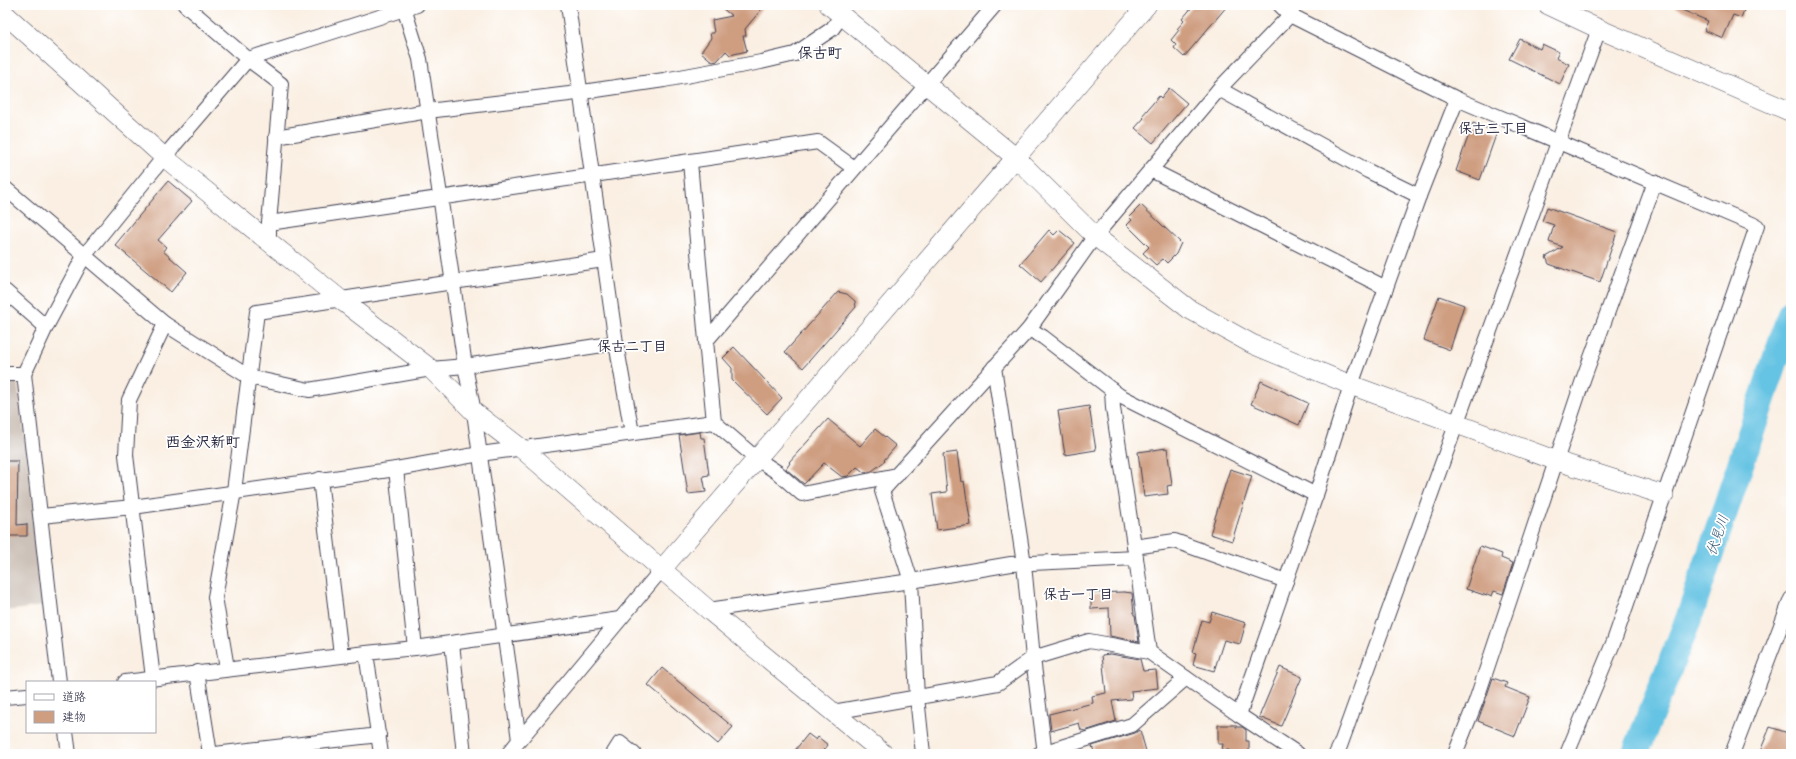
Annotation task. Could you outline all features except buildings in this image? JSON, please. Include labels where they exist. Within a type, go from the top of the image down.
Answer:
[{"type":"street","points":[[185,5],[248,59],[281,84],[269,231]]},
{"type":"street","points":[[568,5],[616,343],[632,433]]},
{"type":"street","points":[[706,341],[995,5]]},
{"type":"street","points":[[508,754],[662,569],[1147,5]]},
{"type":"street","points":[[1280,5],[1290,16],[1457,99],[1757,226],[1614,641],[1567,754]]},
{"type":"street","points":[[1548,5],[1599,30],[1791,112]]},
{"type":"street","points":[[60,681],[24,374],[46,327],[84,256],[164,157],[248,59],[408,7],[420,58],[465,366],[474,412],[519,740]]},
{"type":"street","points":[[276,137],[428,111],[664,80],[795,54],[832,29],[836,10],[1015,157],[1095,236],[1189,309],[1252,344],[1351,385],[1557,461],[1664,496]]},
{"type":"street","points":[[5,14],[164,157],[269,231],[341,300],[430,369],[474,412],[522,449],[708,610],[884,754]]},
{"type":"street","points":[[924,754],[917,697],[911,581],[882,491],[1029,329],[1095,236],[1219,89],[1290,16]]},
{"type":"street","points":[[1336,754],[1343,739],[1458,424],[1599,30]]},
{"type":"street","points":[[1219,89],[1368,171],[1419,196]]},
{"type":"street","points":[[1239,715],[1316,495],[1351,385],[1419,196],[1457,99]]},
{"type":"street","points":[[269,231],[440,196],[592,174],[690,162],[818,142],[854,168]]},
{"type":"street","points":[[690,162],[714,422],[757,459],[777,472],[802,494],[897,474]]},
{"type":"street","points":[[1151,170],[1386,288]]},
{"type":"street","points":[[1455,754],[1476,701],[1584,377],[1655,182]]},
{"type":"street","points":[[5,188],[165,324],[249,377],[308,390],[430,369],[465,366],[616,343]]},
{"type":"street","points":[[227,668],[215,597],[234,491],[257,312],[604,260]]},
{"type":"street","points":[[5,291],[46,327]]},
{"type":"street","points":[[153,678],[126,455],[128,400],[165,324]]},
{"type":"street","points":[[1029,329],[1043,337],[1120,396],[1316,495]]},
{"type":"street","points":[[994,368],[1024,564],[1043,754],[1132,725],[1186,678]]},
{"type":"street","points":[[5,374],[24,374]]},
{"type":"street","points":[[1112,390],[1113,408],[1149,652]]},
{"type":"street","points":[[41,516],[133,506],[396,469],[480,454],[714,422]]},
{"type":"street","points":[[396,469],[416,648]]},
{"type":"street","points":[[320,479],[341,655]]},
{"type":"street","points":[[708,610],[911,581],[1011,564],[1135,553],[1175,541],[1286,581]]},
{"type":"street","points":[[1732,754],[1791,599]]},
{"type":"street","points":[[132,681],[227,668],[416,648],[620,620]]},
{"type":"street","points":[[833,712],[998,683],[1033,658],[1089,641],[1149,652],[1298,754]]},
{"type":"street","points":[[452,643],[464,754]]},
{"type":"street","points":[[366,653],[381,754]]},
{"type":"street","points":[[197,672],[210,754]]},
{"type":"street","points":[[5,697],[26,695]]},
{"type":"street","points":[[66,733],[69,754]]},
{"type":"street","points":[[215,754],[378,735]]},
{"type":"street","points":[[613,754],[620,743],[634,754]]},
{"type":"shaded area","points":[[5,379],[17,379],[38,539],[43,606],[5,611]]},
{"type":"waterway","name":"伏見川","points":[[1635,754],[1689,618],[1791,313]]},
{"type":"district","name":"保古町","points":[[820,53]]},
{"type":"district","name":"保古三丁目","points":[[1493,128]]},
{"type":"district","name":"保古二丁目","points":[[632,346]]},
{"type":"district","name":"西金沢新町","points":[[203,442]]},
{"type":"district","name":"保古一丁目","points":[[1078,594]]}]
